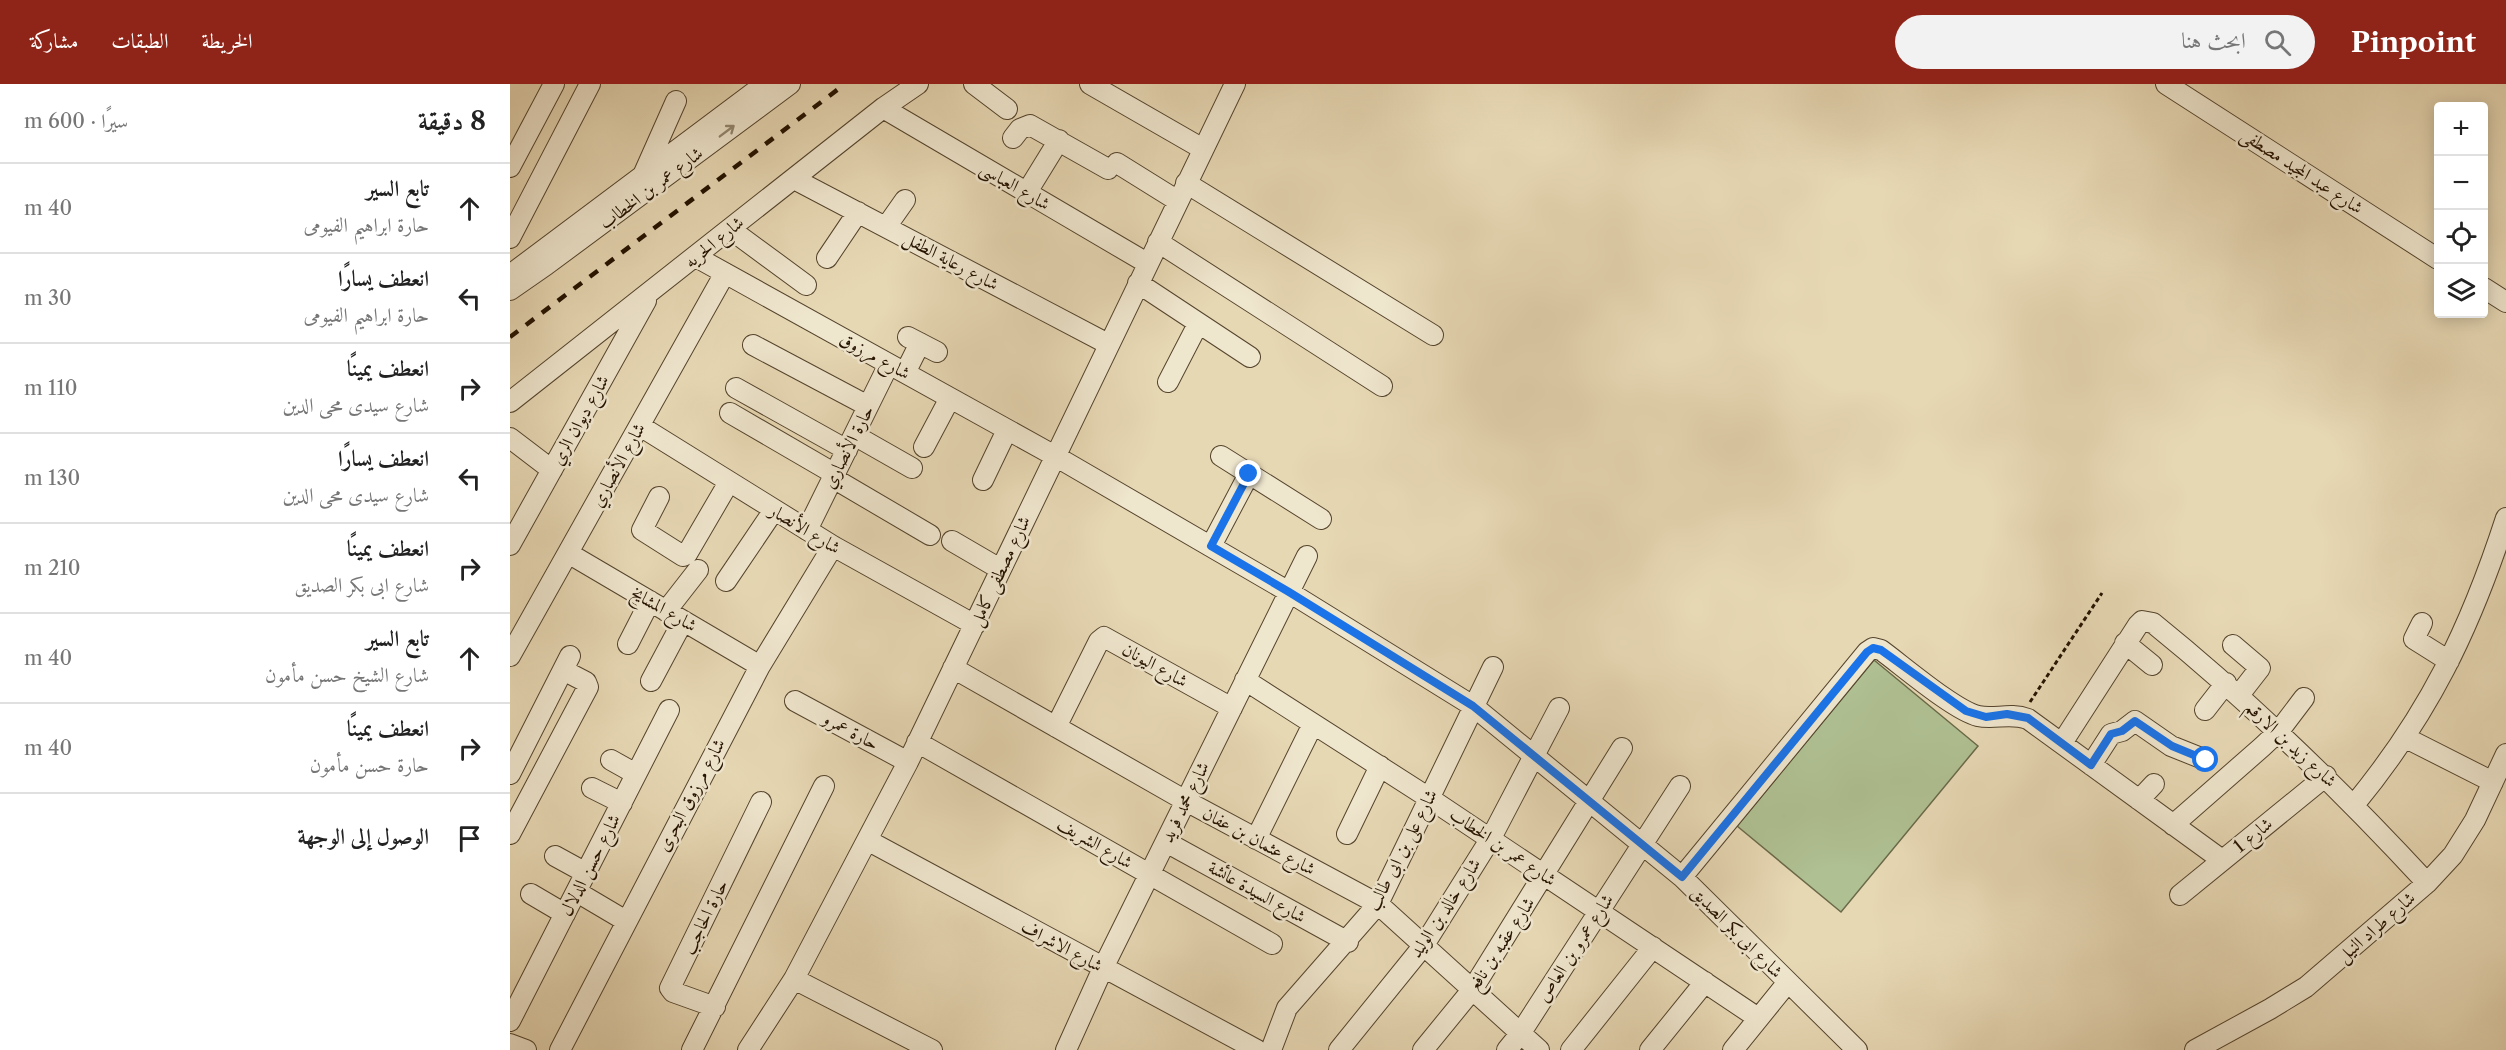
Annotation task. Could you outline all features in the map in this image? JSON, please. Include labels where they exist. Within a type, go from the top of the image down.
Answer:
[{"type":"street","points":[[510,167],[554,84]]},
{"type":"street","points":[[510,237],[590,84]]},
{"type":"street","name":"شارع عمر بن الخطاب","points":[[510,275],[518,259],[643,176],[765,84]]},
{"type":"street","name":"شارع عمر بن الخطاب","points":[[510,290],[546,266],[790,84]]},
{"type":"street","name":"شارع الحريه","points":[[510,402],[649,295],[883,108],[918,84]]},
{"type":"street","points":[[974,84],[1007,109]]},
{"type":"street","points":[[1090,84],[1203,149]]},
{"type":"street","name":"شارع مصطفى كامل","points":[[748,1050],[794,979],[908,762],[1235,84]]},
{"type":"street","points":[[1182,192],[1206,169],[1248,84]]},
{"type":"street","name":"شارع عبد المجيد مصطفى","points":[[2166,84],[2434,256]]},
{"type":"street","points":[[643,176],[676,101]]},
{"type":"street","name":"شارع العباسى","points":[[883,108],[1027,192],[1112,232],[1148,263]]},
{"type":"street","points":[[1013,138],[1020,129],[1030,124],[1112,166],[1182,192],[1433,336]]},
{"type":"street","points":[[1027,192],[1059,140]]},
{"type":"street","name":"شارع رعاية الطفل","points":[[794,179],[1108,344]]},
{"type":"street","points":[[886,227],[906,200]]},
{"type":"street","points":[[827,258],[858,212]]},
{"type":"street","points":[[730,229],[806,285]]},
{"type":"street","points":[[1158,242],[1382,386]]},
{"type":"street","name":"شارع مرزوق","points":[[696,257],[1211,546]]},
{"type":"street","name":"شارع الأنصاري","points":[[510,656],[725,273]]},
{"type":"street","points":[[1138,283],[1250,357]]},
{"type":"street","points":[[2488,291],[2506,302]]},
{"type":"street","name":"شارع ديوان الري","points":[[510,545],[649,295]]},
{"type":"street","points":[[1168,382],[1198,324]]},
{"type":"street","name":"حارة الأنصاري","points":[[807,530],[868,406],[897,368],[914,340],[937,352]]},
{"type":"street","points":[[753,345],[868,406]]},
{"type":"street","points":[[736,388],[850,443],[912,468]]},
{"type":"street","points":[[924,447],[950,398]]},
{"type":"street","points":[[730,413],[930,535]]},
{"type":"street","name":"شارع الأنصار","points":[[640,426],[833,546],[975,626]]},
{"type":"street","points":[[983,480],[1007,430]]},
{"type":"street","points":[[510,438],[552,470]]},
{"type":"street","points":[[1221,456],[1321,519]]},
{"type":"street","points":[[1211,546],[1249,474]]},
{"type":"street","points":[[659,497],[642,530],[683,556],[687,554],[729,482]]},
{"type":"street","points":[[726,581],[774,510]]},
{"type":"street","points":[[2354,805],[2406,738],[2450,661],[2472,612],[2506,518]]},
{"type":"street","points":[[952,541],[1000,569]]},
{"type":"street","name":"شارع مرزوق البحرى","points":[[560,1050],[760,666],[833,546]]},
{"type":"street","name":"شارع ابى بكر الصديق","points":[[1211,546],[1473,706],[1682,877],[1788,982],[1846,1046]]},
{"type":"street","name":"شارع المشايخ","points":[[568,553],[760,666]]},
{"type":"street","name":"شارع محمد فريد","points":[[1066,1050],[1103,968],[1307,556]]},
{"type":"street","points":[[628,644],[666,611],[698,570]]},
{"type":"street","points":[[651,681],[666,611]]},
{"type":"street","name":"شارع زيد بن الارقم","points":[[2125,643],[2142,621],[2153,623],[2233,689],[2279,731],[2326,776],[2427,883]]},
{"type":"street","points":[[2422,623],[2414,639],[2450,661]]},
{"type":"street","name":"شارع اليونان","points":[[1056,727],[1104,637],[1232,708]]},
{"type":"street","points":[[2062,743],[2125,643],[2152,665]]},
{"type":"street","points":[[2205,710],[2260,668],[2233,645]]},
{"type":"street","points":[[1682,877],[1869,650],[1881,650],[1966,711],[1986,717],[2007,714],[2028,718],[2222,861]]},
{"type":"street","points":[[510,774],[567,663],[588,686],[510,834]]},
{"type":"street","name":"شارع على بن ابى طالب","points":[[1271,1050],[1287,1008],[1348,942],[1378,904],[1493,667]]},
{"type":"street","name":"شارع عثمان بن عفان","points":[[954,668],[1186,801],[1378,904],[1539,1050]]},
{"type":"street","name":"شارع عمر بن الخطاب","points":[[1245,680],[1491,838],[1758,1018]]},
{"type":"street","points":[[2173,825],[2279,731],[2304,698]]},
{"type":"street","name":"حارة عمرو","points":[[795,701],[908,762]]},
{"type":"street","name":"شارع خالد بن الوليد","points":[[1338,1050],[1424,945],[1491,838],[1559,708]]},
{"type":"street","name":"شارع حسن الدلال","points":[[510,1021],[669,710]]},
{"type":"street","points":[[2091,765],[2111,734],[2122,731],[2135,721],[2172,746],[2206,760]]},
{"type":"street","points":[[1256,839],[1313,724]]},
{"type":"street","points":[[2406,738],[2493,782]]},
{"type":"street","points":[[526,741],[551,756]]},
{"type":"street","name":"شارع الشريف","points":[[917,742],[1272,944]]},
{"type":"street","name":"شارع عقبه بن نافع","points":[[1423,1050],[1472,990],[1622,748]]},
{"type":"street","name":"شارع طراد النيل","points":[[2195,1050],[2306,987],[2427,883],[2453,855],[2475,820],[2506,754]]},
{"type":"street","points":[[611,760],[636,774]]},
{"type":"street","points":[[1347,834],[1380,766]]},
{"type":"street","name":"شارع 1","points":[[2180,895],[2326,776]]},
{"type":"street","points":[[2139,800],[2154,784]]},
{"type":"street","points":[[692,1050],[824,786]]},
{"type":"street","name":"شارع عمرو بن العاص","points":[[1507,1050],[1520,1035],[1680,786]]},
{"type":"street","points":[[592,788],[622,803]]},
{"type":"street","name":"حارة الحاجب","points":[[715,1007],[673,992],[670,988],[762,802]]},
{"type":"street","name":"شارع الاشراف","points":[[867,840],[1257,1050]]},
{"type":"street","name":"شارع السيدة عائشة","points":[[1166,842],[1348,942]]},
{"type":"street","points":[[555,856],[586,873]]},
{"type":"street","points":[[577,892],[626,921]]},
{"type":"street","points":[[531,894],[566,914]]},
{"type":"street","points":[[1571,1050],[1653,947]]},
{"type":"street","points":[[794,979],[932,1050]]},
{"type":"street","points":[[1650,1050],[1705,982]]},
{"type":"street","points":[[1732,1050],[1788,982]]},
{"type":"street","points":[[510,1044],[526,1050]]},
{"type":"path","points":[[2020,716],[2102,593]]},
{"type":"green space","points":[[1874,660],[1978,746],[1841,912],[1737,826]]},
{"type":"railway","points":[[510,337],[845,84]]},
{"type":"route","points":[[1249,474],[1211,546],[1473,706],[1682,877],[1867,652],[1873,648],[1881,650],[1966,711],[1986,717],[2007,714],[2028,718],[2091,765],[2111,734],[2122,731],[2133,721],[2172,746],[2206,760]]}]
